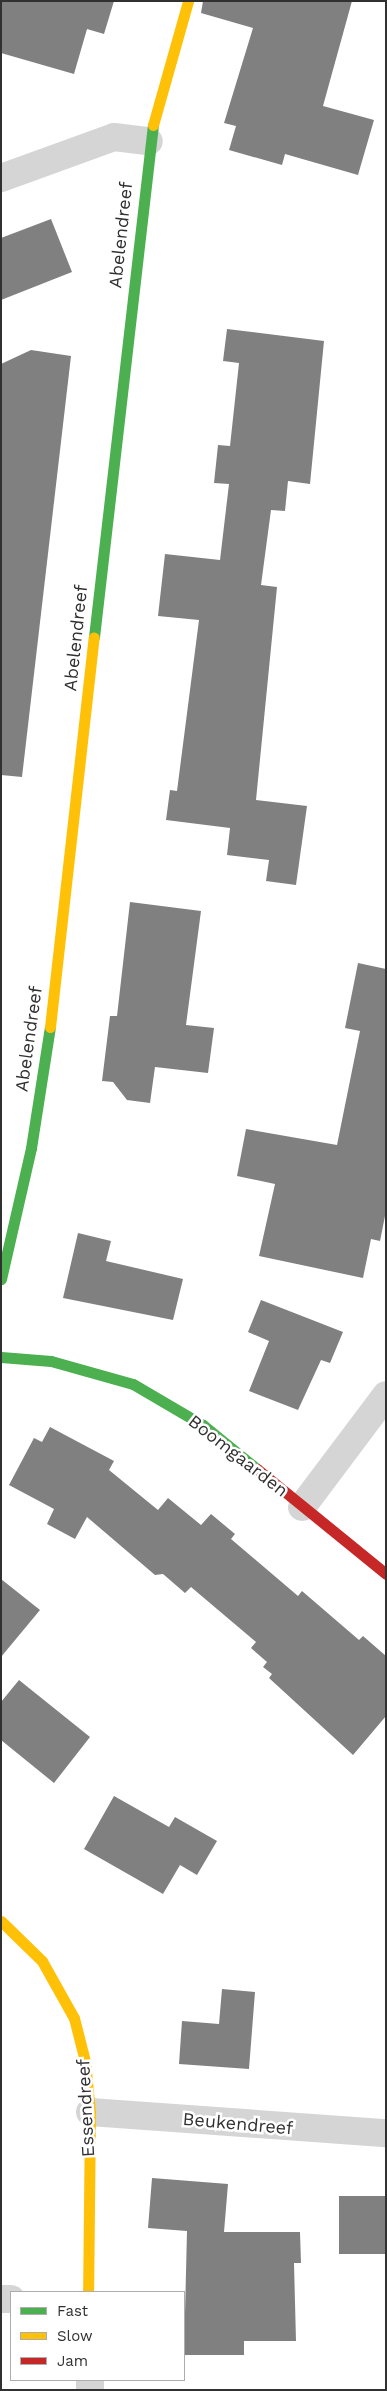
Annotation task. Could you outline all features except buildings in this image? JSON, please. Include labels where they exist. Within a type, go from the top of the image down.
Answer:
[{"type":"street","name":"Abelendreef","points":[[1,1279],[31,1148],[54,998],[149,141],[188,1]]},
{"type":"street","points":[[1,178],[114,137],[149,141]]},
{"type":"street","name":"Boomgaarden","points":[[1,1357],[51,1361],[133,1384],[203,1425],[386,1574]]},
{"type":"street","name":"Boomgaarden","points":[[302,1507],[386,1394]]},
{"type":"street","name":"Essendreef","points":[[1,1921],[42,1961],[74,2018],[85,2061],[90,2112],[88,2291]]},
{"type":"street","name":"Beukendreef","points":[[90,2112],[386,2133]]},
{"type":"traffic: fast","points":[[94,637],[153,125]]},
{"type":"traffic: fast","points":[[1,1279],[31,1148],[50,1027]]},
{"type":"traffic: fast","points":[[1,1357],[51,1361],[133,1384],[203,1425],[257,1469]]},
{"type":"traffic: slow","points":[[153,125],[188,1]]},
{"type":"traffic: slow","points":[[50,1027],[94,637]]},
{"type":"traffic: slow","points":[[1,1921],[42,1961],[74,2018],[85,2061],[90,2112],[88,2291]]},
{"type":"traffic: jam","points":[[257,1469],[386,1574]]}]
